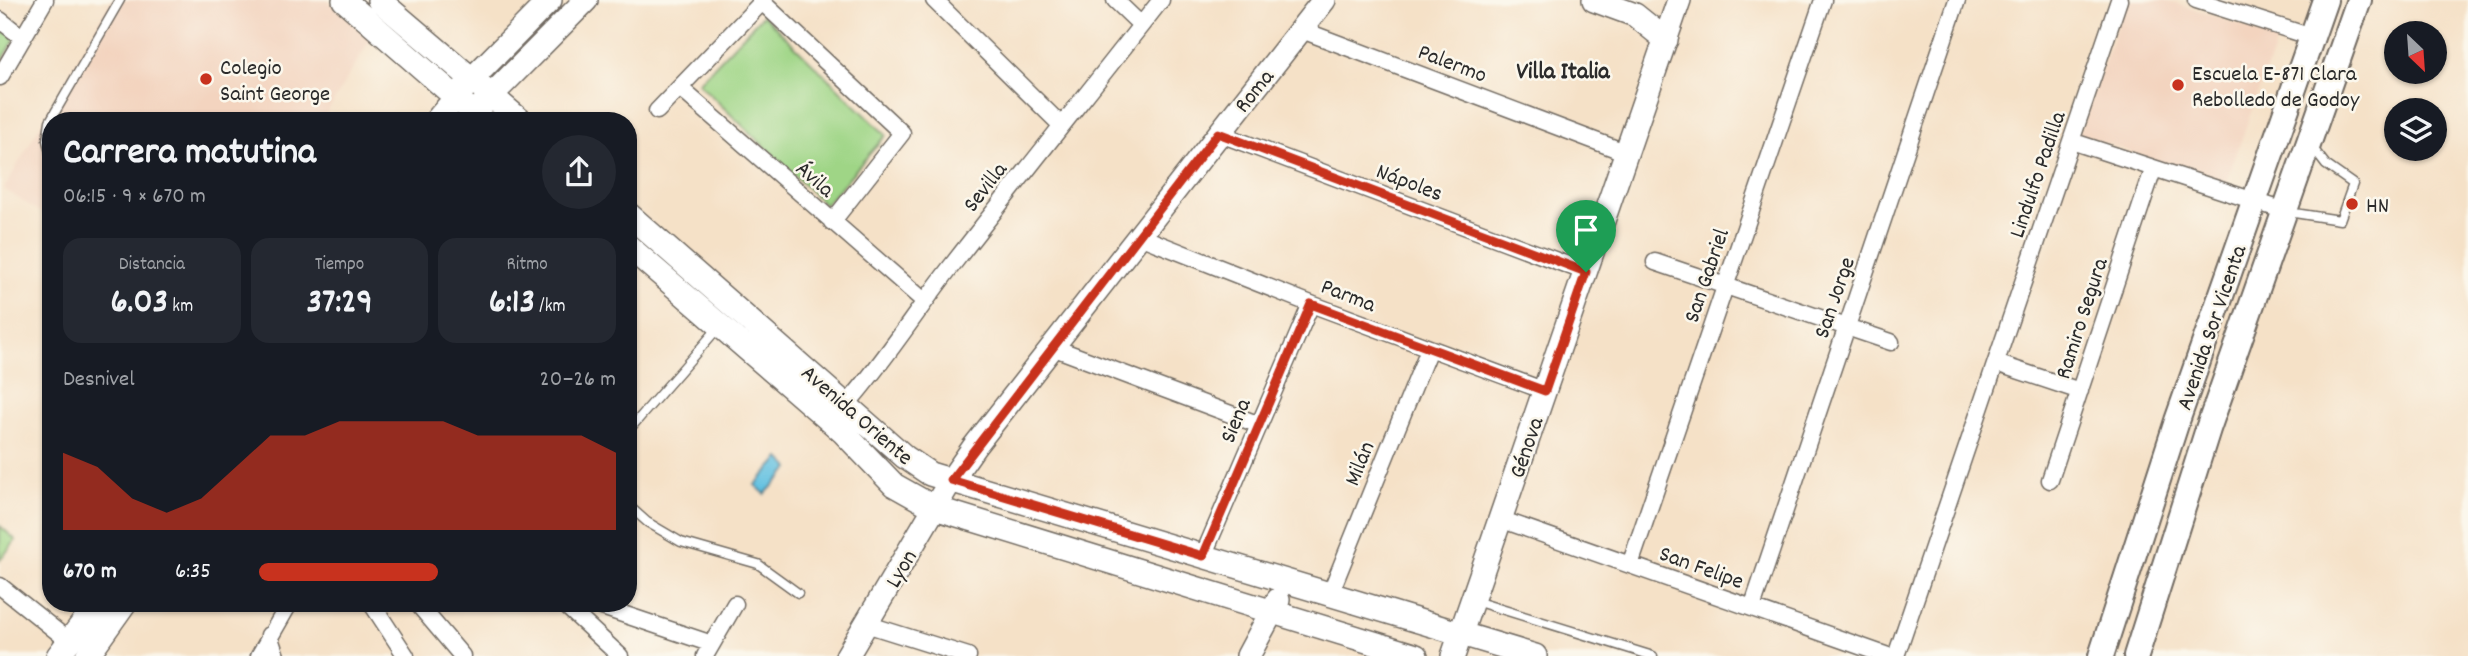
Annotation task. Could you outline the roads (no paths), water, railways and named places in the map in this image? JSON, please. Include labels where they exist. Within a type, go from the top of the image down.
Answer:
[{"type":"main road","points":[[344,0],[455,96],[470,112]]},
{"type":"main road","points":[[379,0],[511,112]]},
{"type":"main road","points":[[443,112],[455,96],[550,0]]},
{"type":"main road","points":[[479,112],[491,95],[586,0]]},
{"type":"main road","name":"Roma","points":[[951,480],[1324,0]]},
{"type":"main road","points":[[1594,0],[1635,15],[1666,40]]},
{"type":"main road","name":"Génova","points":[[1453,656],[1679,0]]},
{"type":"main road","name":"Avenida Sor Vicenta","points":[[2101,656],[2173,431],[2325,0]]},
{"type":"main road","name":"Avenida Sor Vicenta","points":[[2136,656],[2208,429],[2359,0]]},
{"type":"main road","name":"Avenida Oriente","points":[[637,222],[917,467],[951,480],[1535,656]]},
{"type":"main road","name":"Avenida Oriente","points":[[637,254],[843,432],[894,485],[935,508],[1416,656]]},
{"type":"main road","name":"Lyon","points":[[848,656],[951,480]]},
{"type":"main road","points":[[1248,656],[1273,612],[1286,581]]},
{"type":"main road","points":[[71,651],[93,612]]},
{"type":"main road","points":[[71,651],[115,612]]},
{"type":"street","points":[[0,77],[45,0]]},
{"type":"street","points":[[934,0],[1060,125]]},
{"type":"street","points":[[1115,0],[1141,25]]},
{"type":"street","name":"Sevilla","points":[[847,404],[868,380],[924,301],[1060,125],[1161,0]]},
{"type":"street","name":"San Gabriel","points":[[1630,565],[1823,0]]},
{"type":"street","name":"San Jorge","points":[[1752,608],[1957,0]]},
{"type":"street","name":"Lindulfo Padilla","points":[[1896,656],[2119,0]]},
{"type":"street","points":[[2196,0],[2220,4],[2312,37]]},
{"type":"street","points":[[657,111],[761,1],[902,133],[832,222]]},
{"type":"street","points":[[0,20],[23,38]]},
{"type":"street","name":"Palermo","points":[[1302,30],[1627,153]]},
{"type":"street","name":"Ávila","points":[[680,88],[924,301]]},
{"type":"street","name":"Nápoles","points":[[1218,133],[1586,272]]},
{"type":"street","points":[[2071,141],[2285,211]]},
{"type":"street","name":"Ramiro Segura","points":[[2050,480],[2153,170]]},
{"type":"street","name":"Parma","points":[[1139,236],[1311,304],[1545,391]]},
{"type":"street","points":[[1655,262],[1891,342]]},
{"type":"street","name":"Siena","points":[[1203,556],[1257,424],[1311,304]]},
{"type":"street","points":[[1052,347],[1257,424]]},
{"type":"street","name":"Milán","points":[[1330,594],[1429,349]]},
{"type":"street","points":[[1996,363],[2080,391]]},
{"type":"street","name":"San Felipe","points":[[1500,519],[1888,656]]},
{"type":"street","points":[[0,586],[71,651]]},
{"type":"street","points":[[613,612],[709,650],[735,604]]},
{"type":"street","points":[[259,656],[284,612]]},
{"type":"street","points":[[377,612],[406,656]]},
{"type":"street","points":[[425,612],[461,656]]},
{"type":"street","points":[[573,612],[620,656]]},
{"type":"street","points":[[866,624],[968,656]]},
{"type":"street","points":[[269,635],[276,656]]},
{"type":"lane","points":[[55,112],[120,0]]},
{"type":"lane","points":[[2285,211],[2340,220],[2353,184],[2326,165],[2309,142]]},
{"type":"lane","points":[[637,421],[720,325]]},
{"type":"lane","points":[[637,513],[681,542],[758,564],[798,593]]},
{"type":"lane","points":[[1472,600],[1653,656]]},
{"type":"water","points":[[780,458],[790,468],[765,494],[755,485]]},
{"type":"place","name":"Colegio Saint George","points":[[206,79]]},
{"type":"place","name":"Escuela E-871 Clara Rebolledo de Godoy","points":[[2178,85]]},
{"type":"place","name":"HN","points":[[2352,204]]},
{"type":"district","name":"Villa Italia","points":[[1563,70]]}]
